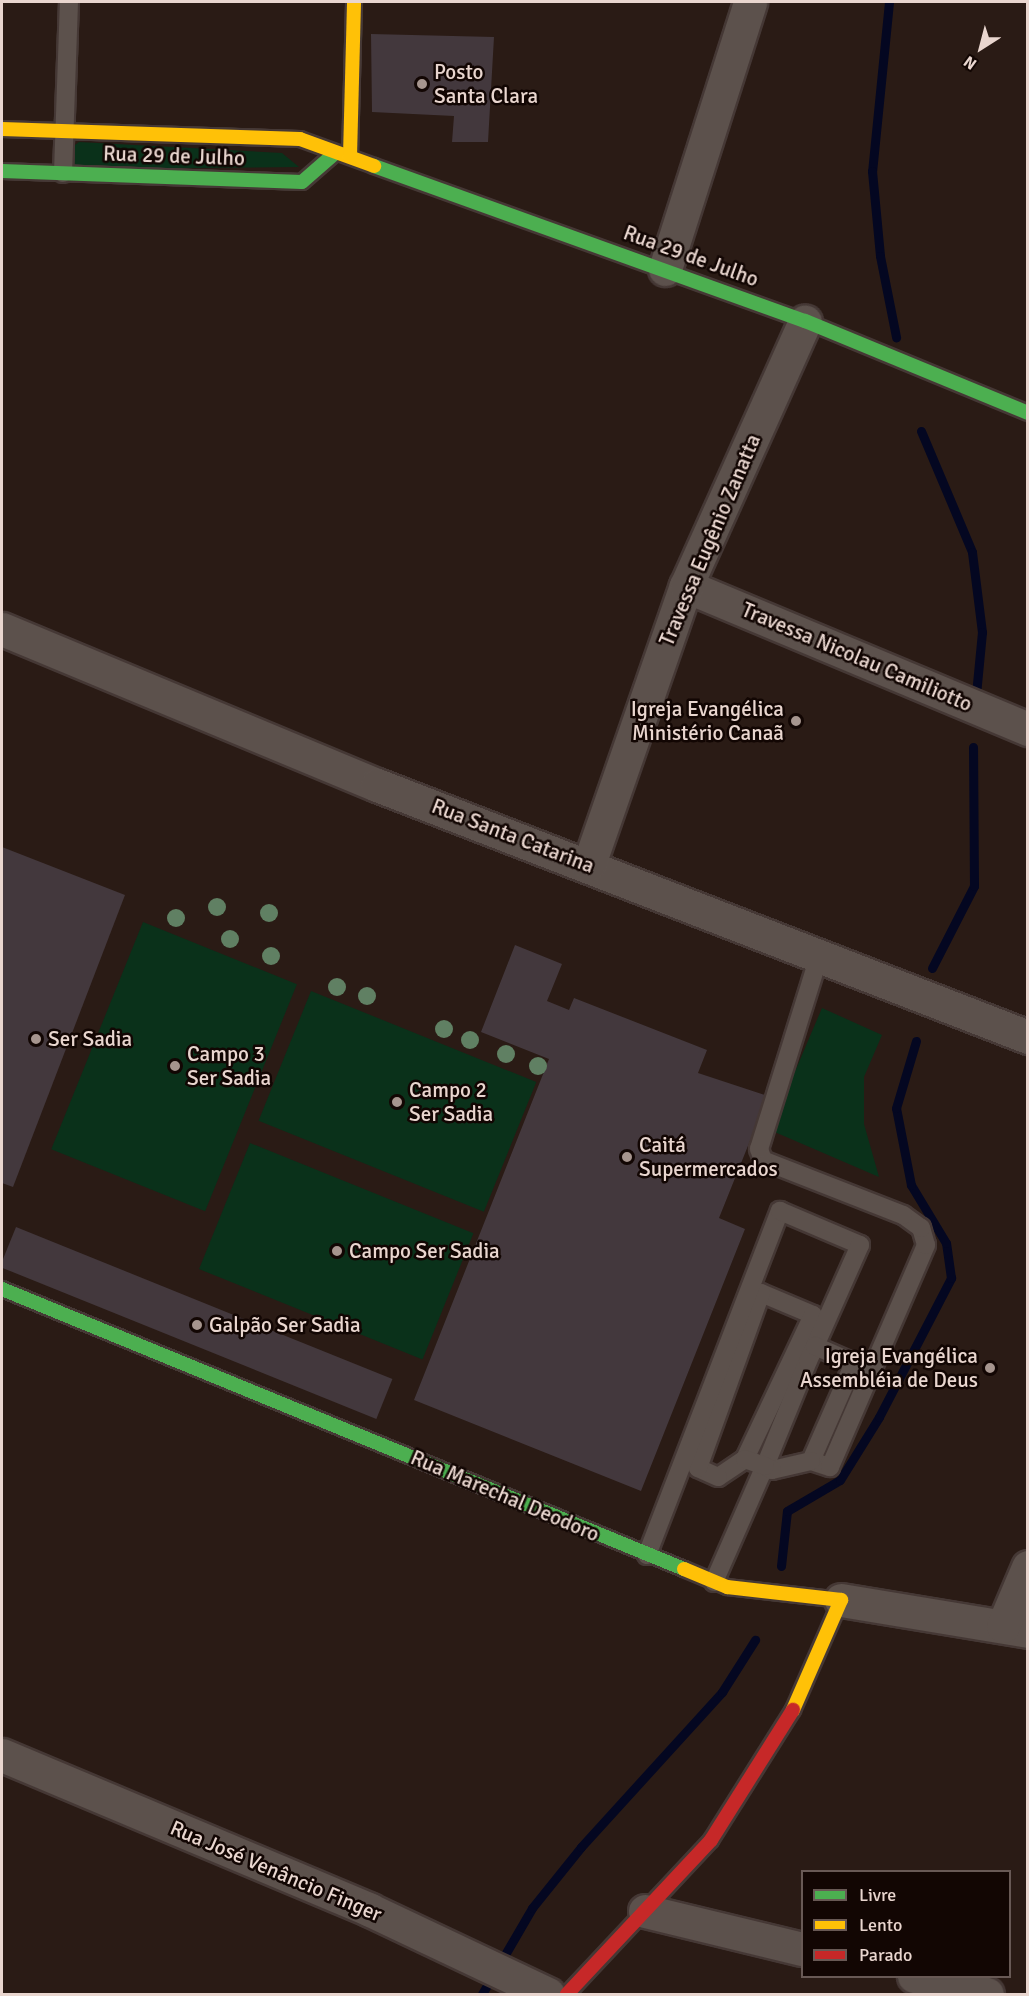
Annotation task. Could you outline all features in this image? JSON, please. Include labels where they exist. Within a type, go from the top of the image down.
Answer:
[{"type":"street","points":[[350,156],[354,2]]},
{"type":"street","points":[[665,269],[750,2]]},
{"type":"street","name":"Rua 29 de Julho","points":[[2,129],[300,139],[334,154],[350,156],[805,321],[1028,413]]},
{"type":"street","name":"Rua 29 de Julho","points":[[2,171],[302,182],[334,154]]},
{"type":"street","name":"Travessa Eugênio Zanatta","points":[[589,864],[686,586],[805,321]]},
{"type":"street","name":"Travessa Nicolau Camiliotto","points":[[686,586],[1028,729]]},
{"type":"street","name":"Rua Santa Catarina","points":[[2,629],[377,785],[589,864],[818,959],[1028,1036]]},
{"type":"street","name":"Rua Marechal Deodoro","points":[[2,1289],[727,1587],[841,1600],[1015,1628]]},
{"type":"street","points":[[1015,1628],[1028,1567]]},
{"type":"street","points":[[567,1995],[711,1840],[773,1747],[812,1674],[841,1600]]},
{"type":"street","name":"Rua José Venâncio Finger","points":[[2,1755],[370,1910],[534,1988]]},
{"type":"street","points":[[645,1911],[801,1949]]},
{"type":"street","points":[[918,1978],[987,1995]]},
{"type":"lane","points":[[63,173],[63,132],[68,92],[69,2]]},
{"type":"lane","points":[[745,1459],[772,1470],[811,1461],[830,1467],[926,1245],[921,1228],[903,1215],[763,1160],[759,1149],[818,959]]},
{"type":"lane","points":[[647,1555],[780,1211],[860,1245],[714,1582]]},
{"type":"lane","points":[[761,1293],[813,1315],[745,1459],[718,1477],[698,1468],[761,1293]]},
{"type":"lane","points":[[811,1461],[854,1363],[815,1346]]},
{"type":"green space","points":[[79,142],[282,153],[299,167],[79,169],[63,154]]},
{"type":"green space","name":"Campo 3 Ser Sadia","points":[[143,922],[297,984],[205,1211],[51,1149]]},
{"type":"green space","name":"Campo 2 Ser Sadia","points":[[311,991],[536,1082],[484,1212],[259,1121]]},
{"type":"green space","points":[[822,1008],[882,1035],[864,1077],[864,1124],[879,1177],[770,1130]]},
{"type":"green space","name":"Campo Ser Sadia","points":[[250,1143],[473,1233],[423,1359],[199,1269]]},
{"type":"building","points":[[371,34],[494,37],[488,142],[452,142],[454,116],[372,112]]},
{"type":"building","name":"Ser Sadia","points":[[2,847],[125,895],[13,1187],[2,1183]]},
{"type":"building","name":"Caitá Supermercados","points":[[515,945],[562,964],[547,1001],[569,1010],[574,998],[707,1050],[698,1073],[768,1096],[719,1218],[745,1229],[641,1491],[414,1400],[549,1059],[481,1032]]},
{"type":"building","name":"Galpão Ser Sadia","points":[[16,1227],[392,1379],[376,1419],[2,1268],[2,1262]]},
{"type":"waterway","points":[[889,2],[872,171],[880,256],[896,337]]},
{"type":"waterway","points":[[921,431],[972,552],[982,632],[976,694]]},
{"type":"waterway","points":[[932,968],[974,886],[973,747]]},
{"type":"waterway","points":[[781,1566],[787,1511],[840,1480],[879,1417],[951,1278],[946,1243],[911,1185],[896,1108],[916,1041]]},
{"type":"waterway","points":[[482,1994],[532,1908],[581,1847],[722,1692],[755,1640]]},
{"type":"traffic: fast","points":[[2,171],[302,182],[334,154]]},
{"type":"traffic: fast","points":[[374,166],[805,321],[1028,413]]},
{"type":"traffic: fast","points":[[2,1289],[684,1569]]},
{"type":"traffic: slow","points":[[350,156],[354,2]]},
{"type":"traffic: slow","points":[[2,129],[300,139],[374,166]]},
{"type":"traffic: slow","points":[[684,1569],[727,1587],[841,1600],[793,1710]]},
{"type":"traffic: jam","points":[[567,1994],[711,1840],[793,1710]]},
{"type":"place","name":"Posto Santa Clara","points":[[422,84]]},
{"type":"place","name":"Igreja Evangélica Ministério Canaã","points":[[796,721]]},
{"type":"place","name":"Ser Sadia","points":[[36,1039]]},
{"type":"place","name":"Campo 3 Ser Sadia","points":[[175,1066]]},
{"type":"place","name":"Campo 2 Ser Sadia","points":[[397,1102]]},
{"type":"place","name":"Caitá Supermercados","points":[[627,1157]]},
{"type":"place","name":"Campo Ser Sadia","points":[[337,1251]]},
{"type":"place","name":"Galpão Ser Sadia","points":[[197,1325]]},
{"type":"place","name":"Igreja Evangélica Assembléia de Deus","points":[[990,1368]]}]
